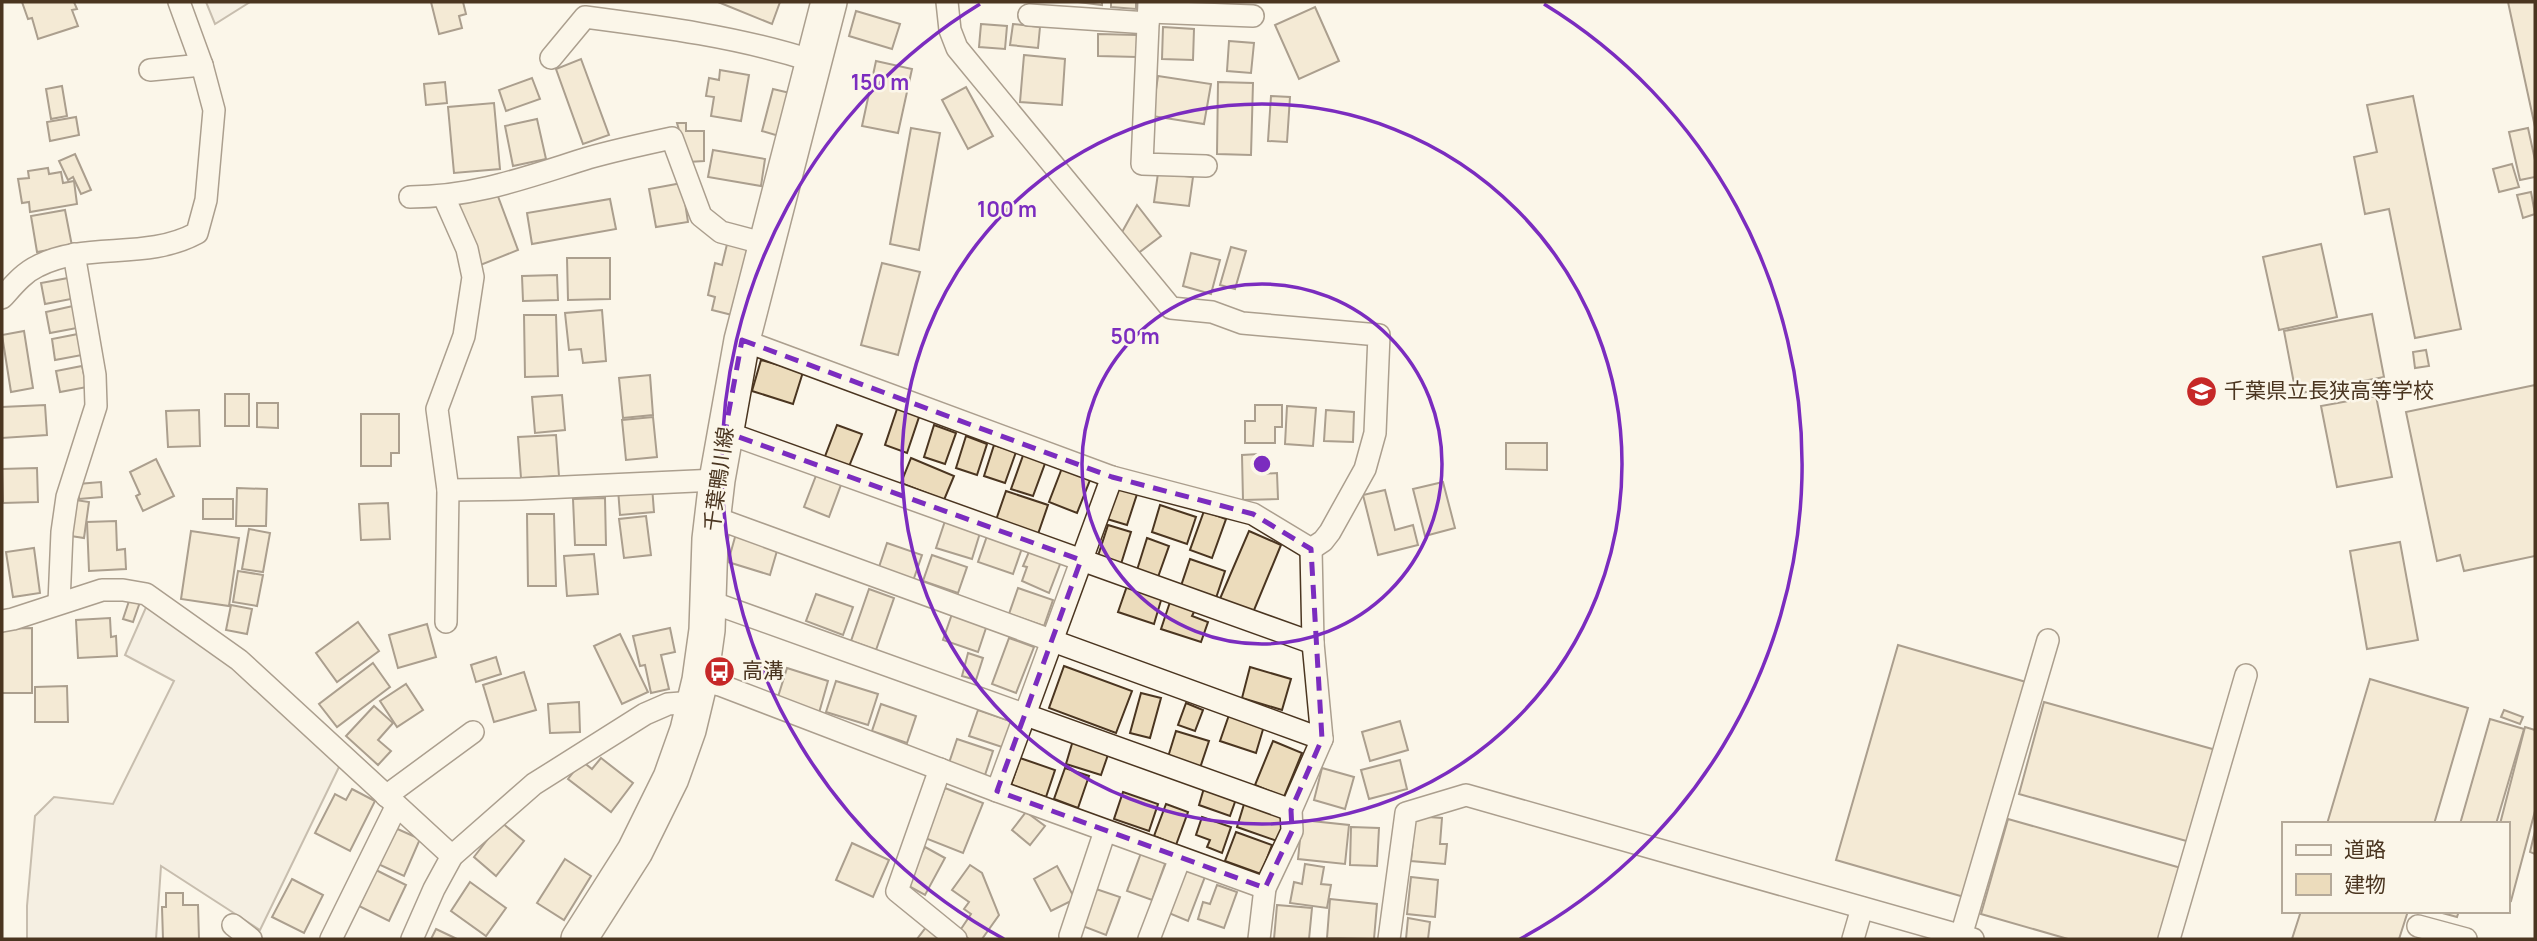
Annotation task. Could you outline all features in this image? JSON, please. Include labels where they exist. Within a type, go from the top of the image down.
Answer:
[{"type":"main road","name":"千葉鴨川線","points":[[579,939],[635,851],[660,800],[681,751],[697,693],[708,601],[717,480],[742,340],[828,2]]},
{"type":"street","points":[[2,298],[19,278],[36,267],[74,254],[146,250],[180,242],[197,233],[206,200],[214,110],[202,65],[179,2]]},
{"type":"street","points":[[947,2],[950,30],[957,48],[1171,308],[1212,312],[1242,323],[1379,335],[1375,433],[1365,468],[1330,533],[1311,549]]},
{"type":"street","points":[[1149,12],[1142,164],[1206,166]]},
{"type":"street","points":[[1029,15],[1149,12],[1253,16]]},
{"type":"street","points":[[551,58],[585,17],[732,39],[775,48],[813,61]]},
{"type":"street","points":[[150,69],[202,65]]},
{"type":"street","points":[[410,197],[444,197],[499,187],[591,157],[672,138],[701,216],[721,232],[766,244]]},
{"type":"street","points":[[444,197],[467,249],[472,277],[464,336],[438,409],[448,490],[446,622]]},
{"type":"street","points":[[59,603],[62,532],[67,498],[96,406],[95,375],[74,254]]},
{"type":"street","points":[[742,340],[1112,477],[1254,514],[1311,549]]},
{"type":"street","points":[[725,432],[1313,643]]},
{"type":"street","points":[[997,791],[1112,477]]},
{"type":"street","points":[[448,490],[717,480]]},
{"type":"street","points":[[713,517],[1322,738]]},
{"type":"street","points":[[1259,939],[1265,888],[1292,831],[1291,810],[1322,738],[1313,643],[1311,549]]},
{"type":"street","points":[[2,621],[102,590],[146,594],[239,660],[452,856]]},
{"type":"street","points":[[708,601],[1291,810]]},
{"type":"street","points":[[1389,939],[1406,813],[1466,795],[1967,937],[2048,640]]},
{"type":"street","points":[[2169,939],[2246,675]]},
{"type":"street","points":[[412,939],[452,856],[534,784],[645,714],[668,704],[681,703],[697,693],[720,685],[997,791],[1265,888]]},
{"type":"street","points":[[331,939],[391,802],[473,732]]},
{"type":"street","points":[[940,769],[897,891],[956,939]]},
{"type":"street","points":[[1070,936],[1105,831]]},
{"type":"street","points":[[1149,939],[1180,858]]},
{"type":"street","points":[[1853,939],[1861,908]]},
{"type":"street","points":[[233,925],[251,939]]},
{"type":"street","points":[[2417,925],[2466,939]]},
{"type":"highlighted area","points":[[742,340],[1112,477],[1253,514],[1311,549],[1322,739],[1291,810],[1292,831],[1265,888],[997,791],[1081,560],[725,432]]},
{"type":"shaded area","points":[[206,2],[250,2],[215,24]]},
{"type":"shaded area","points":[[147,605],[244,673],[339,762],[339,767],[260,930],[161,866],[156,939],[27,939],[27,906],[35,816],[54,797],[113,804],[174,681],[125,655]]},
{"type":"building","points":[[22,2],[74,2],[77,9],[72,10],[78,26],[38,39],[32,18],[28,19]]},
{"type":"building","points":[[431,2],[463,2],[466,14],[459,16],[462,28],[439,34]]},
{"type":"building","points":[[718,2],[780,2],[772,24]]},
{"type":"building","points":[[1078,2],[1102,2],[1102,5]]},
{"type":"building","points":[[1111,2],[1136,2],[1136,9],[1111,7]]},
{"type":"building","points":[[2508,2],[2535,2],[2535,127]]},
{"type":"building","points":[[1315,7],[1339,61],[1299,79],[1275,25]]},
{"type":"building","points":[[856,11],[900,24],[892,49],[849,36]]},
{"type":"building","points":[[981,24],[1007,26],[1005,49],[979,47]]},
{"type":"building","points":[[1013,24],[1040,27],[1038,48],[1010,45]]},
{"type":"building","points":[[1163,27],[1194,29],[1193,60],[1162,59]]},
{"type":"building","points":[[1098,34],[1137,35],[1137,57],[1098,56]]},
{"type":"building","points":[[1229,41],[1254,43],[1251,73],[1227,71]]},
{"type":"building","points":[[1024,55],[1065,59],[1062,105],[1020,102]]},
{"type":"building","points":[[581,59],[609,135],[583,144],[556,69]]},
{"type":"building","points":[[876,61],[912,69],[898,133],[862,126]]},
{"type":"building","points":[[720,70],[749,75],[741,121],[711,116],[714,97],[706,96],[709,78],[719,80]]},
{"type":"building","points":[[1158,76],[1211,84],[1204,124],[1152,116]]},
{"type":"building","points":[[532,78],[540,99],[506,111],[499,90]]},
{"type":"building","points":[[445,82],[447,103],[426,105],[424,84]]},
{"type":"building","points":[[1218,82],[1253,83],[1251,155],[1217,154]]},
{"type":"building","points":[[62,86],[67,116],[51,119],[46,89]]},
{"type":"building","points":[[966,87],[993,136],[968,149],[942,100]]},
{"type":"building","points":[[773,89],[790,93],[779,136],[762,131]]},
{"type":"building","points":[[1271,96],[1290,97],[1287,142],[1268,141]]},
{"type":"building","points":[[2413,96],[2461,329],[2415,338],[2389,209],[2365,214],[2354,157],[2377,152],[2367,105]]},
{"type":"building","points":[[494,103],[500,169],[454,173],[448,107]]},
{"type":"building","points":[[76,117],[79,135],[50,141],[47,122]]},
{"type":"building","points":[[537,119],[546,159],[513,166],[505,126]]},
{"type":"building","points":[[677,123],[686,123],[686,131],[704,131],[704,161],[688,162]]},
{"type":"building","points":[[911,128],[940,133],[919,250],[890,244]]},
{"type":"building","points":[[2528,128],[2535,160],[2535,177],[2520,180],[2509,132]]},
{"type":"building","points":[[713,150],[765,159],[761,186],[708,177]]},
{"type":"building","points":[[75,154],[91,190],[81,194],[73,177],[68,180],[59,161]]},
{"type":"building","points":[[2512,164],[2519,187],[2499,192],[2493,169]]},
{"type":"building","points":[[48,168],[49,174],[61,172],[63,183],[74,181],[77,204],[30,212],[29,202],[22,203],[18,179],[29,178],[28,171]]},
{"type":"building","points":[[1158,173],[1193,177],[1189,206],[1154,202]]},
{"type":"building","points":[[682,183],[688,222],[656,227],[649,189]]},
{"type":"building","points":[[496,191],[518,250],[478,266],[455,206]]},
{"type":"building","points":[[2531,192],[2535,214],[2523,218],[2517,195]]},
{"type":"building","points":[[610,199],[616,229],[532,244],[527,213]]},
{"type":"building","points":[[1137,205],[1161,236],[1137,254],[1121,234]]},
{"type":"building","points":[[65,210],[72,246],[37,252],[31,216]]},
{"type":"building","points":[[729,236],[749,241],[732,315],[712,310],[715,297],[708,295],[715,263],[722,265]]},
{"type":"building","points":[[2321,244],[2337,317],[2279,330],[2263,257]]},
{"type":"building","points":[[1231,247],[1246,251],[1235,289],[1220,285]]},
{"type":"building","points":[[1191,253],[1220,260],[1211,294],[1183,286]]},
{"type":"building","points":[[567,258],[610,258],[610,299],[568,300]]},
{"type":"building","points":[[882,263],[920,272],[898,355],[861,345]]},
{"type":"building","points":[[557,275],[558,300],[523,301],[522,276]]},
{"type":"building","points":[[68,278],[71,299],[45,304],[41,283]]},
{"type":"building","points":[[73,306],[77,328],[50,333],[46,312]]},
{"type":"building","points":[[602,310],[606,361],[583,363],[581,349],[569,350],[565,313]]},
{"type":"building","points":[[2372,314],[2384,377],[2296,394],[2284,331]]},
{"type":"building","points":[[524,315],[556,315],[558,376],[525,377]]},
{"type":"building","points":[[24,331],[33,388],[11,392],[2,335]]},
{"type":"building","points":[[78,334],[82,355],[55,360],[52,339]]},
{"type":"building","points":[[2426,350],[2429,366],[2415,368],[2413,352]]},
{"type":"building","points":[[761,360],[803,372],[793,404],[752,391]]},
{"type":"building","points":[[82,366],[87,387],[60,392],[56,371]]},
{"type":"building","points":[[650,375],[653,415],[623,418],[619,378]]},
{"type":"building","points":[[2535,385],[2535,556],[2464,571],[2460,555],[2437,561],[2406,412]]},
{"type":"building","points":[[225,394],[249,394],[249,426],[225,426]]},
{"type":"building","points":[[562,395],[565,430],[535,433],[532,397]]},
{"type":"building","points":[[2376,396],[2392,477],[2337,487],[2321,406]]},
{"type":"building","points":[[257,403],[278,403],[278,428],[257,427]]},
{"type":"building","points":[[45,405],[47,435],[2,438],[2,407]]},
{"type":"building","points":[[1255,405],[1282,405],[1282,427],[1275,427],[1275,443],[1245,443],[1245,421],[1255,421]]},
{"type":"building","points":[[898,406],[920,414],[907,453],[885,445]]},
{"type":"building","points":[[1287,406],[1316,408],[1313,446],[1285,444]]},
{"type":"building","points":[[199,410],[200,446],[168,447],[166,411]]},
{"type":"building","points":[[1326,410],[1354,412],[1353,442],[1324,441]]},
{"type":"building","points":[[361,414],[399,414],[399,453],[391,453],[391,466],[361,466]]},
{"type":"building","points":[[653,417],[657,457],[626,460],[622,420]]},
{"type":"building","points":[[837,425],[862,434],[848,469],[824,459]]},
{"type":"building","points":[[934,425],[956,433],[945,464],[924,457]]},
{"type":"building","points":[[556,435],[559,476],[521,478],[518,437]]},
{"type":"building","points":[[966,436],[987,444],[977,475],[956,468]]},
{"type":"building","points":[[1506,443],[1547,443],[1547,470],[1506,469]]},
{"type":"building","points":[[994,445],[1016,452],[1005,483],[984,476]]},
{"type":"building","points":[[1025,450],[1047,458],[1033,496],[1011,489]]},
{"type":"building","points":[[1259,454],[1260,474],[1277,473],[1278,499],[1243,500],[1242,455]]},
{"type":"building","points":[[911,458],[954,476],[944,500],[901,483]]},
{"type":"building","points":[[156,459],[174,496],[143,511],[136,496],[140,494],[130,472]]},
{"type":"building","points":[[37,468],[38,502],[3,503],[2,469]]},
{"type":"building","points":[[1062,468],[1090,480],[1077,513],[1049,502]]},
{"type":"building","points":[[817,473],[842,482],[829,517],[804,507]]},
{"type":"building","points":[[101,482],[102,497],[79,499],[78,484]]},
{"type":"building","points":[[1443,482],[1455,528],[1425,536],[1413,489]]},
{"type":"building","points":[[1118,484],[1138,491],[1127,525],[1107,519]]},
{"type":"building","points":[[652,486],[654,512],[620,515],[618,489]]},
{"type":"building","points":[[237,488],[267,489],[266,526],[236,526]]},
{"type":"building","points":[[1385,490],[1395,530],[1413,525],[1418,545],[1378,555],[1363,495]]},
{"type":"building","points":[[1006,491],[1048,505],[1038,534],[996,520]]},
{"type":"building","points":[[605,498],[606,545],[575,545],[573,499]]},
{"type":"building","points":[[69,499],[89,502],[84,538],[64,535]]},
{"type":"building","points":[[203,499],[233,499],[233,519],[203,519]]},
{"type":"building","points":[[388,503],[390,539],[361,540],[359,504]]},
{"type":"building","points":[[1160,505],[1196,517],[1187,544],[1152,532]]},
{"type":"building","points":[[1204,511],[1226,519],[1212,558],[1190,550]]},
{"type":"building","points":[[527,514],[554,514],[556,586],[528,586]]},
{"type":"building","points":[[646,516],[651,555],[624,558],[619,519]]},
{"type":"building","points":[[116,521],[117,550],[125,549],[126,569],[89,571],[87,522]]},
{"type":"building","points":[[945,521],[980,533],[972,559],[936,548]]},
{"type":"building","points":[[1108,525],[1131,532],[1121,564],[1098,556]]},
{"type":"building","points":[[249,529],[270,533],[263,572],[242,569]]},
{"type":"building","points":[[737,530],[779,544],[770,575],[728,562]]},
{"type":"building","points":[[191,531],[239,538],[229,606],[181,599]]},
{"type":"building","points":[[1249,531],[1281,545],[1252,615],[1219,601]]},
{"type":"building","points":[[987,536],[1022,548],[1013,574],[978,562]]},
{"type":"building","points":[[1147,538],[1169,546],[1158,577],[1137,570]]},
{"type":"building","points":[[2400,542],[2418,640],[2367,649],[2350,551]]},
{"type":"building","points":[[887,543],[922,555],[913,581],[878,570]]},
{"type":"building","points":[[1031,547],[1062,559],[1049,593],[1022,581],[1027,567],[1023,566]]},
{"type":"building","points":[[34,548],[40,593],[13,597],[6,552]]},
{"type":"building","points":[[594,554],[598,594],[567,596],[564,556]]},
{"type":"building","points":[[932,555],[967,567],[958,593],[923,581]]},
{"type":"building","points":[[1190,559],[1225,571],[1216,598],[1181,586]]},
{"type":"building","points":[[238,571],[263,575],[257,606],[233,602]]},
{"type":"building","points":[[1127,586],[1162,597],[1154,624],[1118,612]]},
{"type":"building","points":[[1018,588],[1053,600],[1044,626],[1009,614]]},
{"type":"building","points":[[869,589],[894,598],[876,650],[851,641]]},
{"type":"building","points":[[816,594],[853,607],[843,635],[806,621]]},
{"type":"building","points":[[130,598],[140,602],[133,622],[123,619]]},
{"type":"building","points":[[1170,602],[1195,610],[1192,616],[1208,622],[1201,642],[1161,629]]},
{"type":"building","points":[[231,605],[252,609],[247,634],[226,630]]},
{"type":"building","points":[[952,614],[987,625],[978,652],[943,640]]},
{"type":"building","points":[[110,618],[111,637],[116,636],[117,656],[78,658],[76,620]]},
{"type":"building","points":[[358,622],[379,651],[337,682],[316,653]]},
{"type":"building","points":[[427,624],[436,657],[398,668],[389,635]]},
{"type":"building","points":[[32,628],[32,693],[2,693],[2,629]]},
{"type":"building","points":[[670,628],[675,652],[661,655],[669,689],[651,693],[645,665],[640,666],[633,636]]},
{"type":"building","points":[[620,634],[648,692],[622,704],[594,646]]},
{"type":"building","points":[[1009,638],[1034,647],[1016,693],[992,684]]},
{"type":"building","points":[[1898,645],[2026,682],[1964,897],[1836,860]]},
{"type":"building","points":[[968,653],[983,658],[976,680],[962,676]]},
{"type":"building","points":[[496,657],[501,674],[476,682],[471,665]]},
{"type":"building","points":[[373,663],[390,687],[337,727],[319,704]]},
{"type":"building","points":[[1064,666],[1132,691],[1116,733],[1049,708]]},
{"type":"building","points":[[1250,667],[1291,679],[1282,710],[1242,698]]},
{"type":"building","points":[[787,668],[828,681],[819,713],[777,700]]},
{"type":"building","points":[[524,672],[536,710],[494,722],[483,685]]},
{"type":"building","points":[[2370,679],[2468,708],[2435,822],[2328,822]]},
{"type":"building","points":[[836,681],[878,694],[868,725],[826,712]]},
{"type":"building","points":[[406,684],[423,710],[397,727],[380,701]]},
{"type":"building","points":[[67,686],[68,722],[35,722],[35,687]]},
{"type":"building","points":[[1141,693],[1161,698],[1150,738],[1130,733]]},
{"type":"building","points":[[579,702],[580,732],[550,733],[548,704]]},
{"type":"building","points":[[2044,702],[2216,750],[2190,842],[2019,794]]},
{"type":"building","points":[[1186,703],[1203,710],[1195,731],[1178,725]]},
{"type":"building","points":[[881,704],[916,716],[907,743],[872,731]]},
{"type":"building","points":[[374,706],[393,723],[378,740],[391,751],[378,765],[346,736]]},
{"type":"building","points":[[978,710],[1013,722],[1005,748],[969,736]]},
{"type":"building","points":[[2504,710],[2523,717],[2520,724],[2501,717]]},
{"type":"building","points":[[1229,715],[1264,726],[1256,753],[1220,741]]},
{"type":"building","points":[[2490,719],[2524,729],[2497,822],[2461,822]]},
{"type":"building","points":[[1400,721],[1408,750],[1370,761],[1362,732]]},
{"type":"building","points":[[2525,727],[2535,730],[2535,811],[2511,901],[2509,822],[2501,822]]},
{"type":"building","points":[[1176,731],[1209,741],[1200,768],[1168,757]]},
{"type":"building","points":[[1074,737],[1110,749],[1101,775],[1066,764]]},
{"type":"building","points":[[957,739],[993,751],[984,778],[948,766]]},
{"type":"building","points":[[1273,741],[1302,753],[1284,797],[1255,785]]},
{"type":"building","points":[[601,758],[633,783],[611,812],[568,779],[582,761],[592,769]]},
{"type":"building","points":[[1020,758],[1055,770],[1046,797],[1011,785]]},
{"type":"building","points":[[1400,760],[1407,789],[1369,799],[1361,770]]},
{"type":"building","points":[[1065,768],[1089,776],[1078,808],[1054,799]]},
{"type":"building","points":[[1322,768],[1354,777],[1345,809],[1314,800]]},
{"type":"building","points":[[945,788],[983,803],[963,853],[925,838]]},
{"type":"building","points":[[1204,788],[1236,799],[1230,816],[1199,805]]},
{"type":"building","points":[[352,789],[375,801],[350,851],[315,833],[335,794],[346,800]]},
{"type":"building","points":[[1123,792],[1158,804],[1149,831],[1114,819]]},
{"type":"building","points":[[1245,801],[1286,815],[1277,841],[1237,827]]},
{"type":"building","points":[[1166,804],[1188,812],[1176,845],[1154,836]]},
{"type":"building","points":[[1026,812],[1045,826],[1030,845],[1012,830]]},
{"type":"building","points":[[1415,816],[1442,818],[1440,844],[1447,844],[1445,864],[1411,861]]},
{"type":"building","points":[[1202,817],[1231,827],[1222,853],[1207,847],[1210,840],[1196,835]]},
{"type":"building","points":[[2008,819],[2181,868],[2161,939],[2068,939],[1981,914]]},
{"type":"building","points":[[1302,820],[1349,825],[1345,864],[1298,859]]},
{"type":"building","points":[[501,822],[524,841],[496,876],[474,857]]},
{"type":"building","points":[[393,827],[420,839],[404,876],[376,863]]},
{"type":"building","points":[[1351,827],[1379,828],[1377,866],[1350,865]]},
{"type":"building","points":[[2535,831],[2535,854],[2530,852]]},
{"type":"building","points":[[1236,832],[1272,845],[1261,874],[1225,861]]},
{"type":"building","points":[[852,843],[889,860],[873,897],[836,880]]},
{"type":"building","points":[[925,847],[945,858],[925,895],[905,884]]},
{"type":"building","points":[[1141,853],[1166,861],[1152,900],[1127,891]]},
{"type":"building","points":[[565,859],[591,876],[564,920],[537,903]]},
{"type":"building","points":[[1305,864],[1324,867],[1321,884],[1331,885],[1327,908],[1290,903],[1294,882],[1302,884]]},
{"type":"building","points":[[970,865],[982,873],[999,915],[982,939],[969,939],[959,932],[971,914],[964,909],[969,902],[952,890]]},
{"type":"building","points":[[1182,865],[1206,874],[1188,921],[1164,911]]},
{"type":"building","points":[[1057,866],[1075,899],[1051,911],[1034,879]]},
{"type":"building","points":[[376,870],[406,885],[389,921],[359,906]]},
{"type":"building","points":[[1411,877],[1438,880],[1435,917],[1407,914]]},
{"type":"building","points":[[292,879],[323,895],[304,933],[272,917]]},
{"type":"building","points":[[470,882],[506,908],[486,936],[451,911]]},
{"type":"building","points":[[1217,885],[1237,892],[1224,928],[1198,919],[1203,902],[1210,904]]},
{"type":"building","points":[[1093,888],[1120,897],[1106,935],[1080,925]]},
{"type":"building","points":[[166,893],[183,893],[183,905],[198,905],[199,939],[163,939],[162,907],[166,907]]},
{"type":"building","points":[[1330,899],[1377,904],[1374,939],[1327,938]]},
{"type":"building","points":[[1277,905],[1312,908],[1309,939],[1274,939]]},
{"type":"building","points":[[2300,913],[2407,913],[2399,939],[2292,939]]},
{"type":"building","points":[[2442,913],[2458,913],[2457,917]]},
{"type":"building","points":[[1408,918],[1430,922],[1428,939],[1406,939]]},
{"type":"building","points":[[927,926],[945,939],[917,939]]},
{"type":"building","points":[[436,929],[457,939],[431,939]]},
{"type":"place","name":"千葉県立長狭高等学校","points":[[2201,391]]},
{"type":"place","name":"高溝","points":[[719,671]]}]
